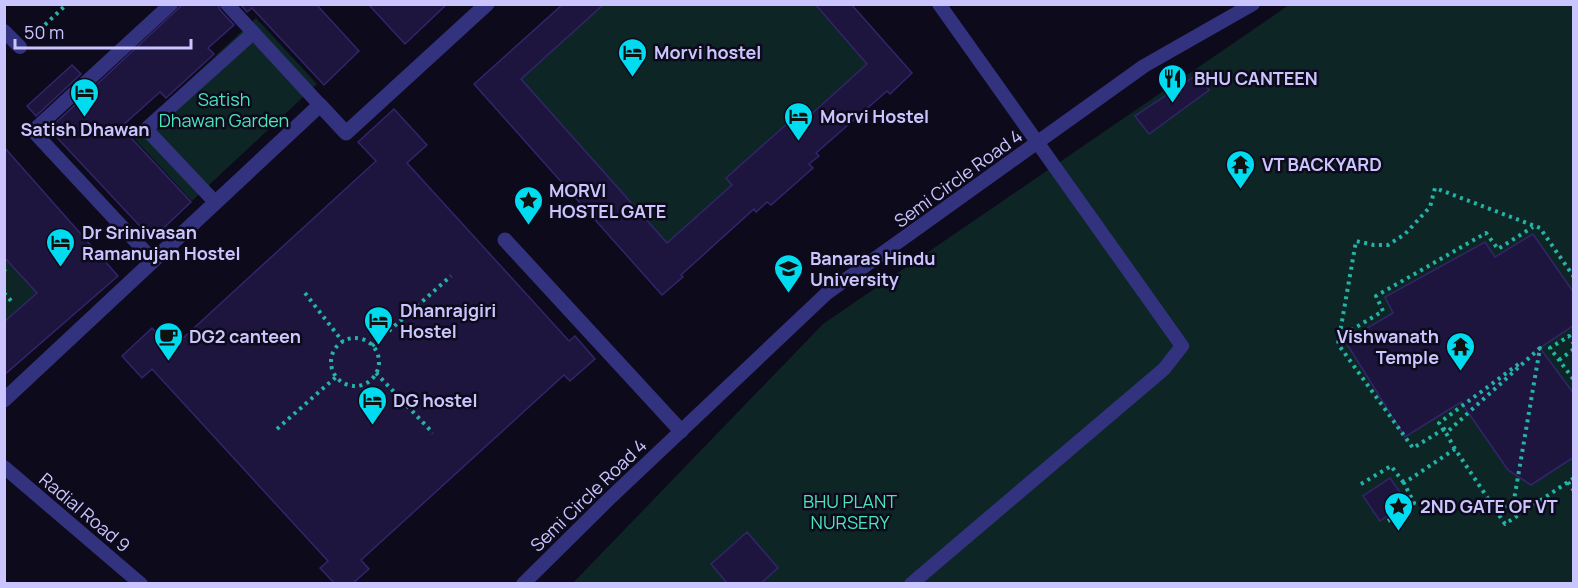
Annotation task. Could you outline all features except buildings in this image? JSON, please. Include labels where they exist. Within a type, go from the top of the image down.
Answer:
[{"type":"street","points":[[4,400],[320,105],[346,133],[488,4]]},
{"type":"street","points":[[505,240],[681,431]]},
{"type":"lane","points":[[153,260],[33,131],[171,4]]},
{"type":"lane","points":[[227,4],[320,105]]},
{"type":"lane","points":[[911,584],[1164,369],[1182,346],[939,4]]},
{"type":"lane","name":"Semi Circle Road 4","points":[[524,583],[609,499],[827,293],[1144,66],[1254,4]]},
{"type":"lane","points":[[4,31],[20,47]]},
{"type":"lane","points":[[215,202],[146,129],[254,33]]},
{"type":"lane","name":"Radial Road 9","points":[[4,467],[141,584]]},
{"type":"path","points":[[20,47],[67,4]]},
{"type":"path","points":[[1540,348],[1445,431],[1413,448],[1338,344],[1356,241],[1388,245],[1405,234],[1430,207],[1435,188],[1540,228],[1574,277]]},
{"type":"path","points":[[1338,338],[1383,311],[1376,296],[1486,233],[1498,249],[1534,226]]},
{"type":"path","points":[[372,346],[451,276]]},
{"type":"path","points":[[4,293],[14,304]]},
{"type":"path","points":[[305,293],[343,342]]},
{"type":"path","points":[[1574,334],[1550,348],[1574,380]]},
{"type":"path","points":[[1558,360],[1574,346],[1568,337]]},
{"type":"path","points":[[355,339],[367,342],[378,356],[376,373],[363,385],[354,387],[346,385],[333,373],[332,355],[336,347],[343,342],[355,339]]},
{"type":"path","points":[[1540,348],[1439,423],[1505,524],[1574,478]]},
{"type":"path","points":[[1523,512],[1514,500],[1540,348]]},
{"type":"path","points":[[376,373],[433,433]]},
{"type":"path","points":[[277,429],[336,377]]},
{"type":"path","points":[[1404,483],[1455,449]]},
{"type":"path","points":[[1361,484],[1391,466],[1404,483],[1414,503],[1388,521]]},
{"type":"path","points":[[1568,482],[1574,491]]},
{"type":"path","points":[[1497,511],[1514,500]]},
{"type":"green space","name":"Morvi Hostel","points":[[604,4],[815,5],[867,64],[795,129],[788,122],[726,178],[732,185],[667,243],[521,79]]},
{"type":"green space","name":"BHU PLANT NURSERY","points":[[1289,5],[1573,5],[1573,583],[572,584],[823,324]]},
{"type":"green space","name":"Satish Dhawan Garden","points":[[256,18],[317,84],[192,201],[131,135]]},
{"type":"green space","points":[[4,257],[37,293],[5,322]]},
{"type":"place","name":"Morvi hostel","points":[[633,78]]},
{"type":"place","name":"BHU CANTEEN","points":[[1173,104]]},
{"type":"place","name":"Satish Dhawan","points":[[85,118]]},
{"type":"place","name":"Morvi Hostel","points":[[799,142]]},
{"type":"place","name":"VT BACKYARD","points":[[1241,190]]},
{"type":"place","name":"MORVI HOSTEL GATE","points":[[528,226]]},
{"type":"place","name":"Dr Srinivasan Ramanujan Hostel","points":[[61,268]]},
{"type":"place","name":"Banaras Hindu University","points":[[789,294]]},
{"type":"place","name":"Dhanrajgiri Hostel","points":[[379,346]]},
{"type":"place","name":"DG2 canteen","points":[[168,362]]},
{"type":"place","name":"Vishwanath Temple","points":[[1460,372]]},
{"type":"place","name":"DG hostel","points":[[372,426]]},
{"type":"place","name":"2ND GATE OF VT","points":[[1399,532]]}]
